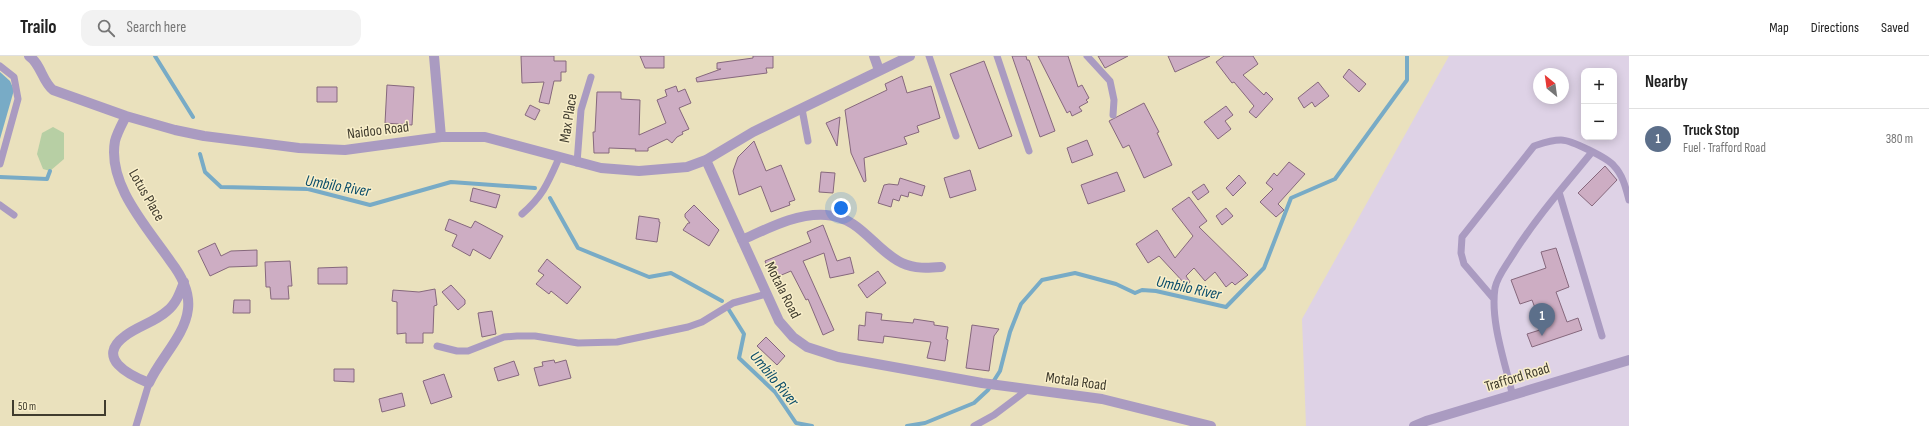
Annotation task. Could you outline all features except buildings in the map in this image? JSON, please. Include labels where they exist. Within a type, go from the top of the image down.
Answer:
[{"type":"street","name":"Naidoo Road","points":[[28,56],[38,66],[51,88],[126,116],[190,134],[299,148],[345,150],[441,137],[485,137],[501,140],[577,163],[600,168],[639,171],[686,167],[706,160]]},
{"type":"street","points":[[434,56],[441,137]]},
{"type":"street","points":[[874,56],[879,70]]},
{"type":"street","points":[[706,160],[753,132],[910,56]]},
{"type":"street","name":"Lotus Place","points":[[126,116],[115,140],[115,167],[118,179],[124,193],[184,282],[189,304],[185,324],[155,369],[149,384]]},
{"type":"street","name":"Motala Road","points":[[706,160],[779,321],[794,338],[812,350],[838,357],[982,383],[1102,399],[1211,426]]},
{"type":"street","points":[[742,240],[796,218],[828,215],[842,218],[857,225],[901,262],[925,268],[941,267]]},
{"type":"street","points":[[149,384],[129,374],[116,363],[114,358],[114,350],[125,336],[162,316],[169,310],[176,302],[184,282]]},
{"type":"street","name":"Trafford Road","points":[[1414,426],[1512,393],[1629,360]]},
{"type":"lane","points":[[929,56],[956,136]]},
{"type":"lane","points":[[997,56],[1029,151]]},
{"type":"lane","points":[[1087,56],[1110,81],[1114,100],[1113,115]]},
{"type":"lane","points":[[0,66],[14,77],[18,99],[0,164]]},
{"type":"lane","name":"Max Place","points":[[577,163],[582,110],[591,77]]},
{"type":"lane","points":[[802,109],[808,141]]},
{"type":"lane","points":[[1494,299],[1464,264],[1461,253],[1462,237],[1534,146],[1546,142],[1563,140],[1592,152],[1615,166],[1624,184],[1629,200]]},
{"type":"lane","points":[[1512,393],[1498,334],[1494,299],[1495,286],[1501,272],[1528,230],[1592,152]]},
{"type":"lane","points":[[522,214],[537,200],[546,187],[559,158]]},
{"type":"lane","points":[[1559,192],[1602,336]]},
{"type":"lane","points":[[0,205],[14,215]]},
{"type":"lane","points":[[437,346],[457,351],[468,351],[504,338],[517,336],[535,336],[578,343],[616,342],[688,327],[702,322],[733,303],[766,294]]},
{"type":"lane","name":"Lotus Place","points":[[136,426],[149,384]]},
{"type":"lane","points":[[974,426],[994,415],[1027,390]]},
{"type":"shaded area","points":[[1449,56],[1629,56],[1629,426],[1306,426],[1302,319]]},
{"type":"green space","points":[[53,127],[64,133],[64,159],[50,171],[43,169],[37,154],[42,133]]},
{"type":"water","points":[[0,72],[10,81],[14,90],[0,139]]},
{"type":"waterway","name":"Umbilo River","points":[[155,56],[193,117]]},
{"type":"waterway","name":"Umbilo River","points":[[907,426],[925,423],[974,403],[988,390],[1000,371],[1010,332],[1021,304],[1042,280],[1075,273],[1116,284],[1135,293],[1142,290],[1156,291],[1226,307],[1264,268],[1291,198],[1335,179],[1407,80],[1407,56]]},
{"type":"waterway","name":"Umbilo River","points":[[200,154],[205,172],[221,187],[308,189],[370,205],[451,182],[535,188]]},
{"type":"waterway","name":"Umbilo River","points":[[0,177],[47,179],[50,171]]},
{"type":"waterway","name":"Umbilo River","points":[[550,198],[578,248],[649,277],[671,273],[722,301]]},
{"type":"waterway","name":"Umbilo River","points":[[729,310],[744,334],[739,358],[775,392],[796,423],[812,426]]},
{"type":"place","name":"Truck Stop","points":[[1542,336]]}]
